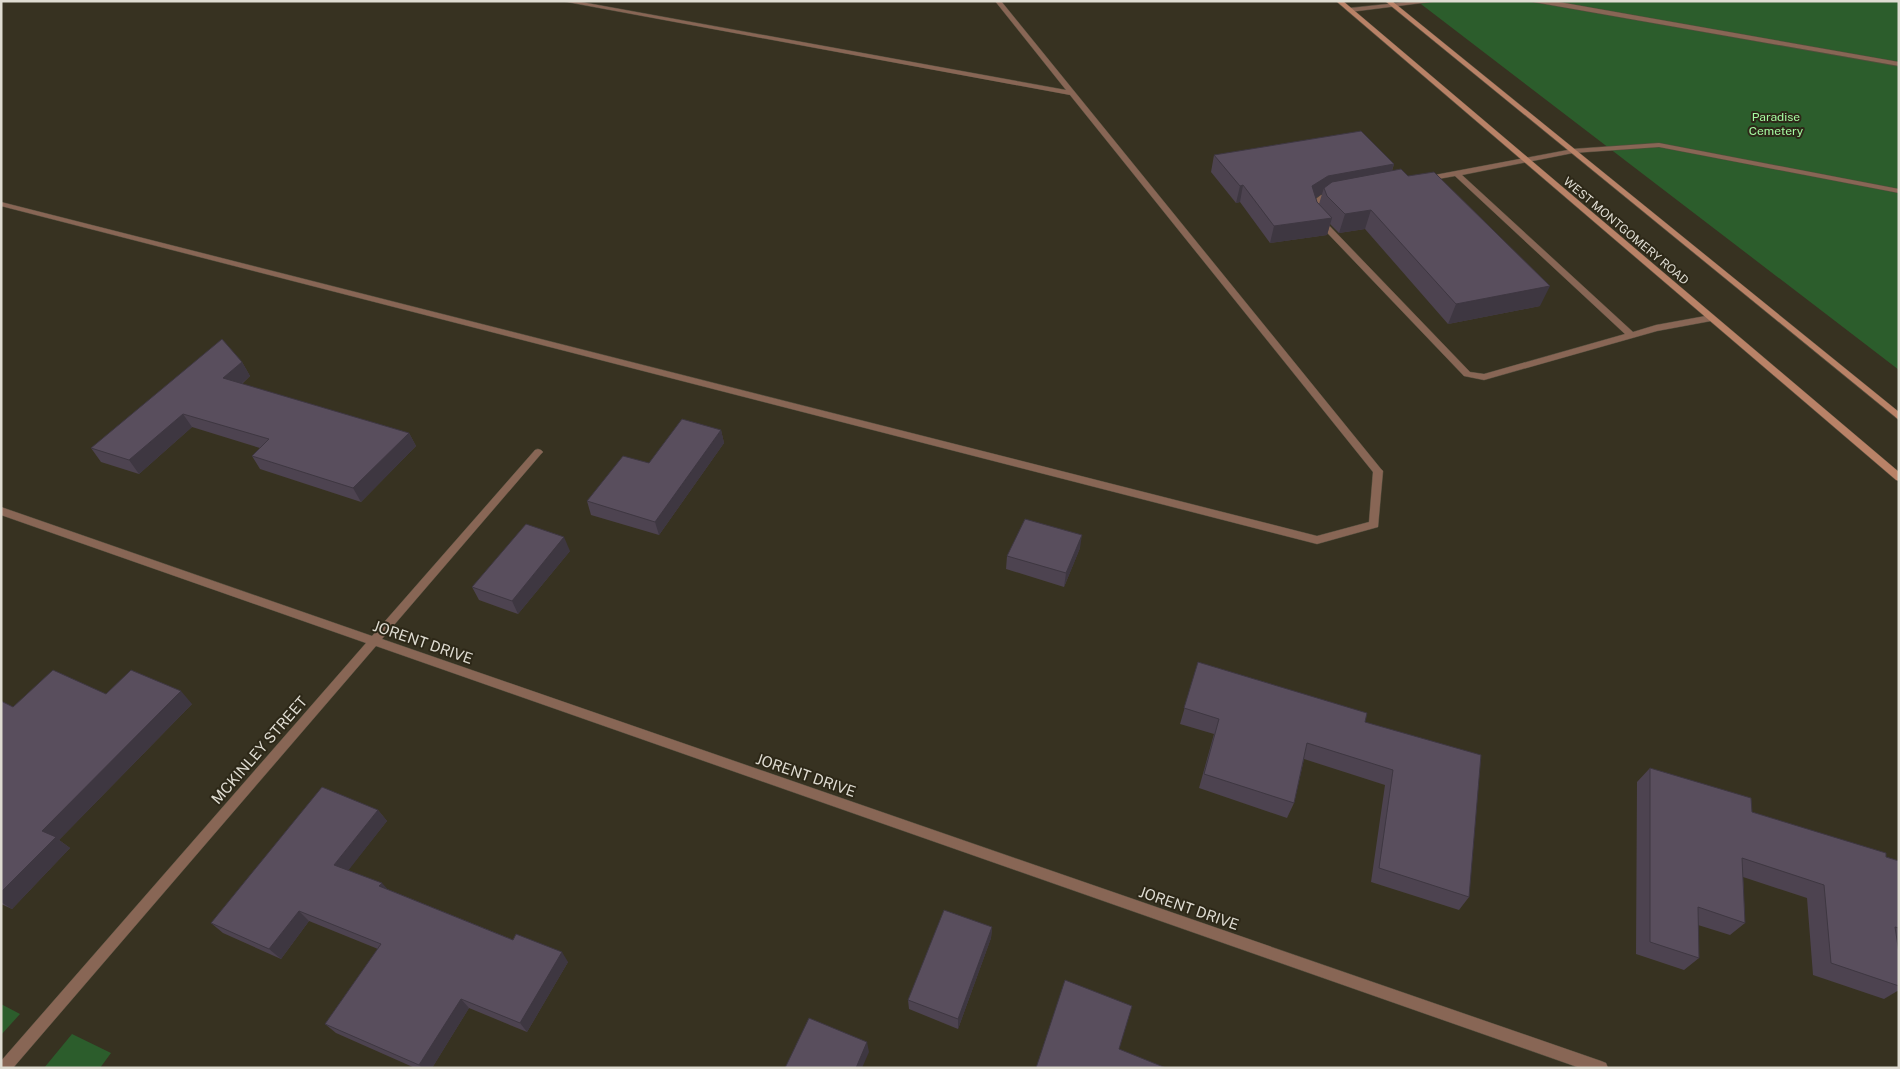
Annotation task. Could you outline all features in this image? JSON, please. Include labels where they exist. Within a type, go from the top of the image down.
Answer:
[{"type":"main road","name":"WEST MONTGOMERY ROAD","points":[[1339,1],[1899,478]]},
{"type":"main road","name":"WEST MONTGOMERY ROAD","points":[[1390,3],[1899,417]]},
{"type":"street","points":[[565,1],[1072,93]]},
{"type":"street","points":[[1,204],[1317,540],[1374,524],[1378,471],[998,1]]},
{"type":"street","points":[[1350,10],[1390,3],[1435,1]]},
{"type":"street","points":[[1532,1],[1559,4],[1899,64]]},
{"type":"street","points":[[1422,180],[1573,152],[1659,145],[1899,191]]},
{"type":"street","points":[[1457,174],[1631,335]]},
{"type":"street","points":[[1344,194],[1324,197],[1312,205],[1317,217],[1467,374],[1484,377],[1631,335],[1711,318]]},
{"type":"street","name":"MCKINLEY STREET","points":[[4,1068],[538,452]]},
{"type":"street","name":"JORENT DRIVE","points":[[1,511],[1600,1068]]},
{"type":"green space","name":"Paradise Cemetery","points":[[1417,1],[1899,1],[1899,370]]},
{"type":"green space","points":[[1,1004],[20,1014],[1,1035]]},
{"type":"green space","points":[[72,1034],[111,1053],[100,1068],[44,1068]]},
{"type":"building","points":[[1361,131],[1394,164],[1328,176],[1312,186],[1317,202],[1332,218],[1274,226],[1243,185],[1240,186],[1214,155]]},
{"type":"building","points":[[1401,169],[1408,176],[1434,172],[1550,286],[1456,304],[1371,210],[1345,214],[1327,196],[1324,188],[1332,182]]},
{"type":"building","points":[[222,339],[242,362],[223,378],[409,433],[353,488],[252,456],[269,439],[183,414],[129,460],[91,448]]},
{"type":"building","points":[[682,419],[721,430],[655,522],[587,501],[623,456],[649,463]]},
{"type":"building","points":[[1025,519],[1082,535],[1066,573],[1007,556]]},
{"type":"building","points":[[526,524],[564,537],[512,601],[472,587]]},
{"type":"building","points":[[1198,662],[1367,713],[1365,722],[1481,755],[1469,897],[1379,868],[1393,770],[1307,743],[1294,803],[1204,774],[1219,719],[1184,708]]},
{"type":"building","points":[[53,670],[106,694],[131,670],[181,691],[42,831],[56,837],[1,892],[1,701],[13,707]]},
{"type":"building","points":[[1650,768],[1751,798],[1752,812],[1886,853],[1886,857],[1899,861],[1899,928],[1895,927],[1899,953],[1899,986],[1831,963],[1824,885],[1742,858],[1745,923],[1698,907],[1699,958],[1650,942]]},
{"type":"building","points":[[322,787],[378,810],[334,865],[382,883],[379,886],[513,940],[516,934],[562,952],[520,1023],[461,999],[419,1065],[325,1024],[381,944],[299,911],[269,949],[211,923]]},
{"type":"building","points":[[944,910],[992,927],[958,1019],[908,1000]]},
{"type":"building","points":[[1065,980],[1132,1006],[1119,1049],[1166,1068],[1036,1068]]},
{"type":"building","points":[[809,1018],[867,1042],[856,1068],[785,1068]]}]
